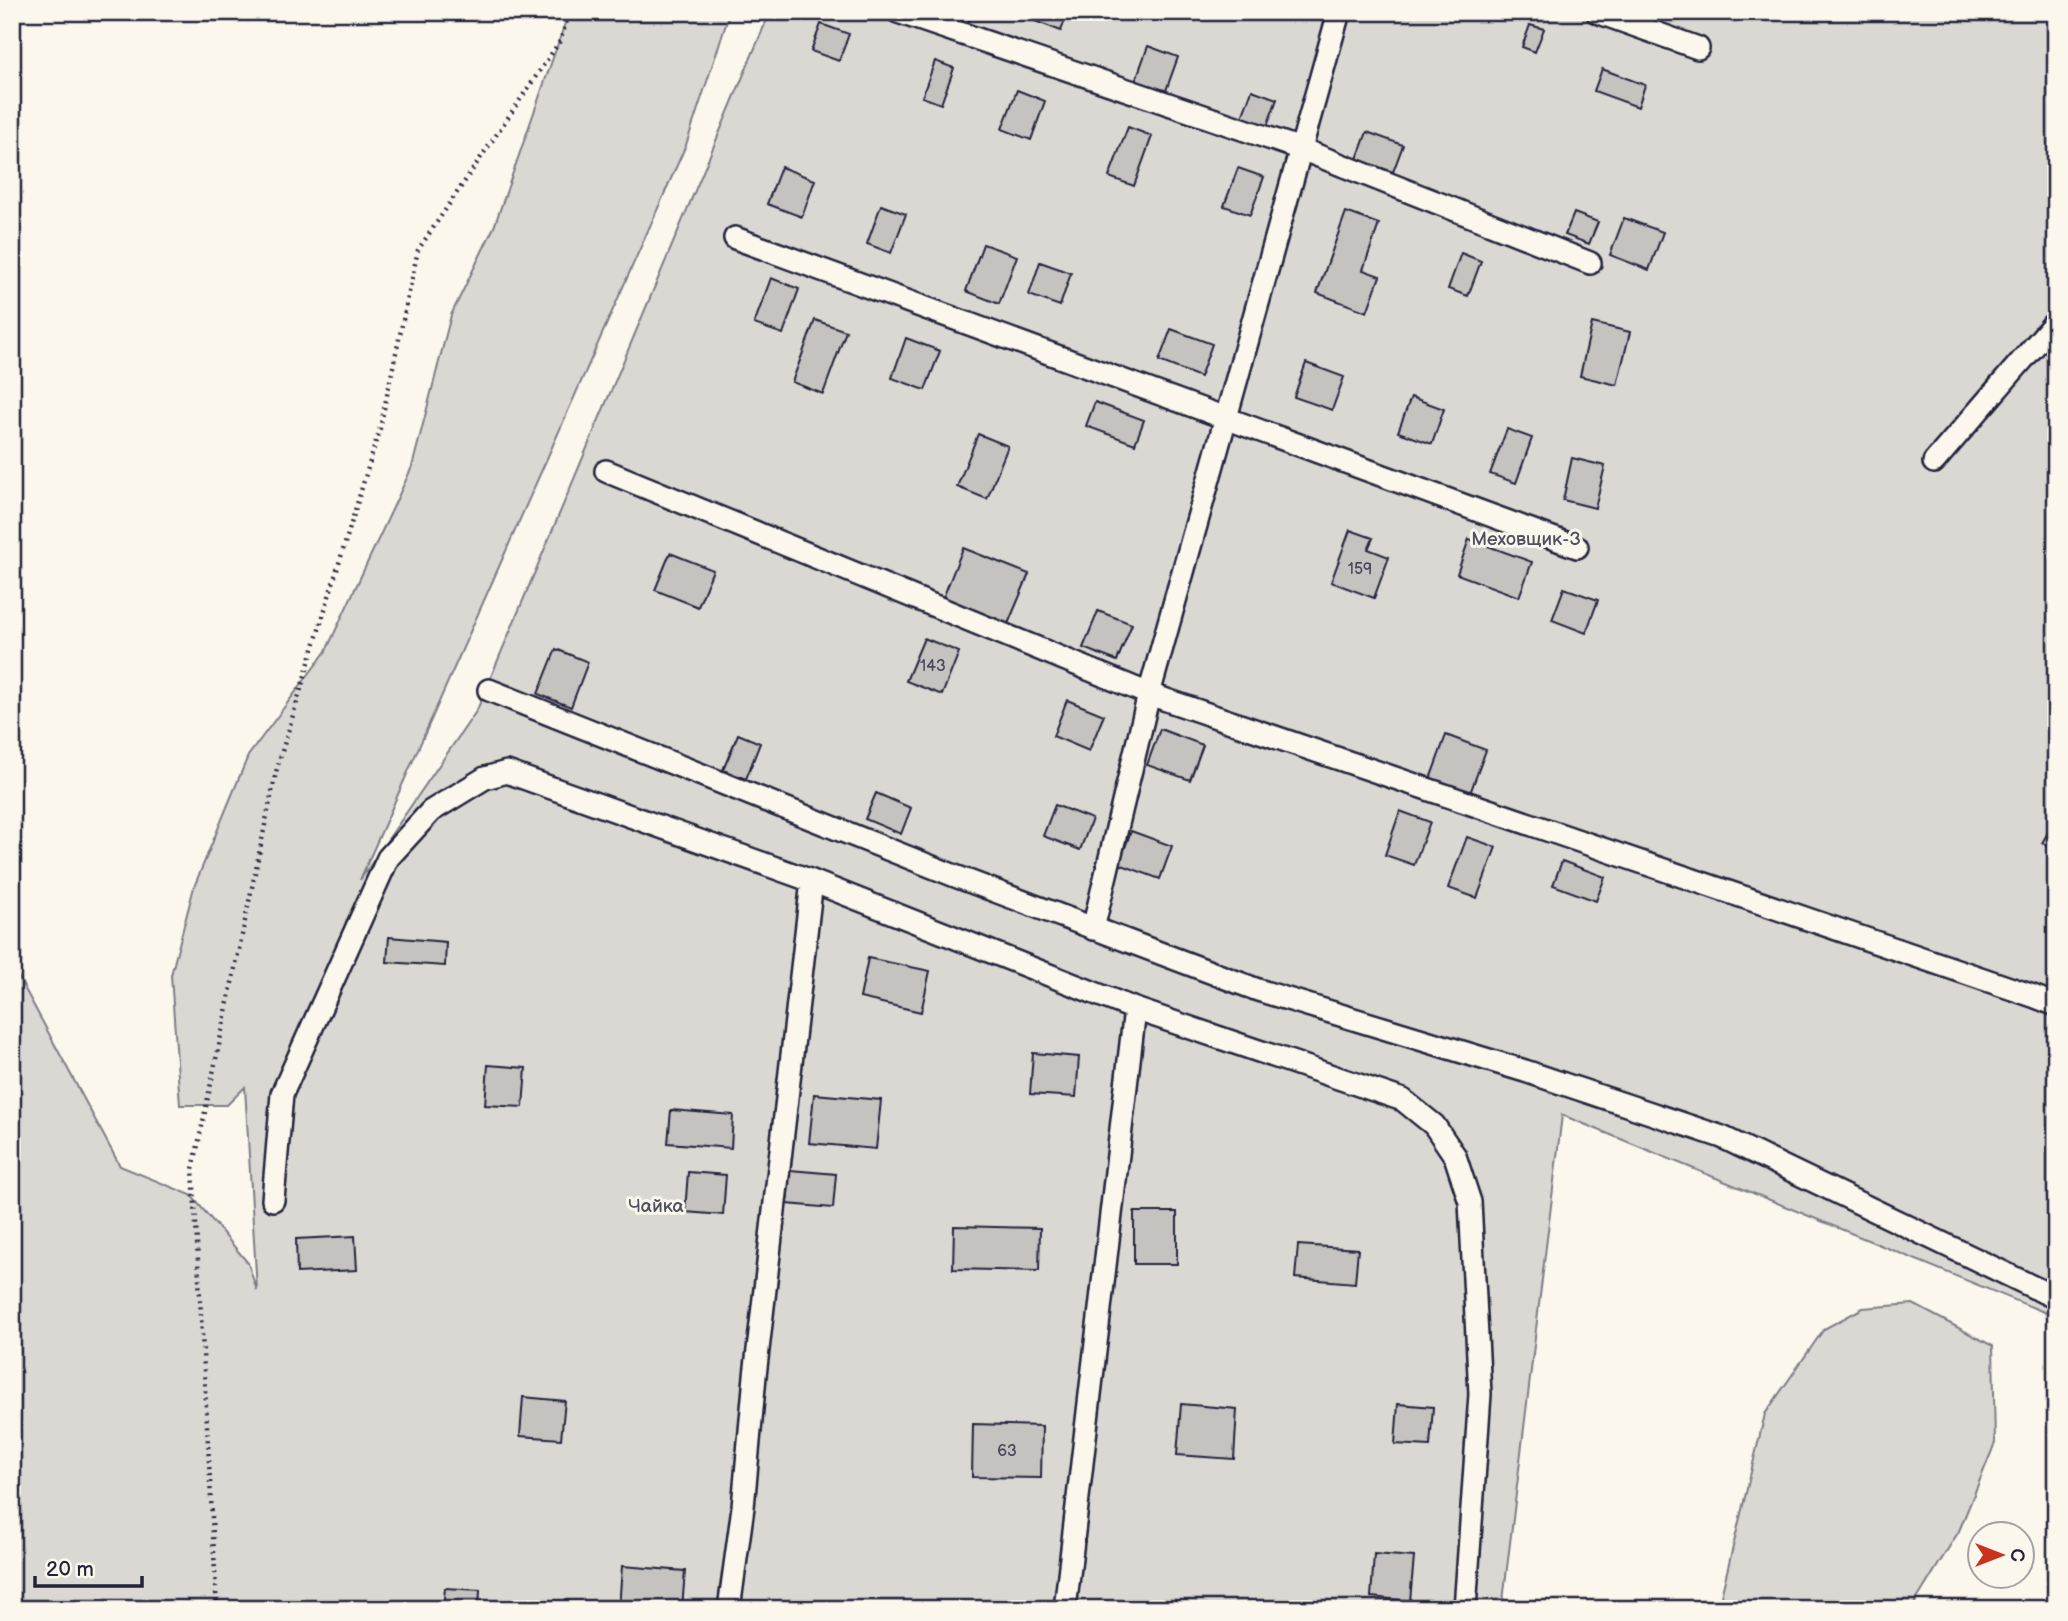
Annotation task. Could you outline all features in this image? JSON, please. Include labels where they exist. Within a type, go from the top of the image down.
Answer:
[{"type":"lane","points":[[898,12],[1301,149],[1590,262]]},
{"type":"lane","points":[[1093,929],[1149,694],[1339,12]]},
{"type":"lane","points":[[1597,12],[1698,48]]},
{"type":"lane","points":[[735,238],[1577,547]]},
{"type":"lane","points":[[1934,462],[2056,321]]},
{"type":"lane","points":[[606,471],[1149,694],[2056,1005]]},
{"type":"lane","points":[[489,690],[1093,929],[1258,990],[1525,1071],[1722,1137],[2056,1298]]},
{"type":"lane","points":[[273,1200],[282,1094],[388,858],[431,811],[485,778],[507,772],[812,881],[1135,1009],[1403,1100],[1434,1125],[1455,1156],[1470,1202],[1480,1394],[1465,1609]]},
{"type":"lane","points":[[729,1609],[743,1507],[812,881]]},
{"type":"lane","points":[[1065,1609],[1135,1009]]},
{"type":"path","points":[[217,1609],[193,1169],[277,768],[380,428],[418,250],[560,41],[570,12]]},
{"type":"green space","points":[[569,12],[730,12],[686,145],[360,880],[477,710],[770,12],[2056,12],[2056,1317],[1562,1115],[1502,1609],[12,1609],[12,965],[120,1166],[191,1195],[248,1263],[257,1291],[245,1087],[227,1105],[180,1105],[171,975],[194,887],[248,756],[326,651],[412,467],[451,315],[494,227]]},
{"type":"green space","points":[[1913,1304],[1993,1346],[1995,1443],[1959,1531],[1911,1609],[1718,1609],[1765,1414],[1824,1329],[1863,1308]]},
{"type":"building","points":[[944,12],[972,12],[966,28],[941,20]]},
{"type":"building","points":[[1026,12],[1068,12],[1061,31],[1024,17]]},
{"type":"building","points":[[821,24],[849,34],[839,61],[811,51]]},
{"type":"building","points":[[1530,25],[1544,29],[1535,52],[1522,47]]},
{"type":"building","points":[[1148,46],[1178,57],[1164,96],[1134,85]]},
{"type":"building","points":[[935,61],[954,68],[941,104],[922,97]]},
{"type":"building","points":[[1602,69],[1645,85],[1638,107],[1594,91]]},
{"type":"building","points":[[1017,90],[1045,101],[1031,140],[1002,129]]},
{"type":"building","points":[[1252,90],[1277,99],[1266,129],[1241,120]]},
{"type":"building","points":[[1128,127],[1152,136],[1134,186],[1109,177]]},
{"type":"building","points":[[1367,132],[1403,145],[1393,172],[1357,159]]},
{"type":"building","points":[[781,167],[815,180],[802,217],[767,204]]},
{"type":"building","points":[[1238,168],[1264,177],[1250,215],[1224,206]]},
{"type":"building","points":[[881,205],[906,214],[891,253],[867,244]]},
{"type":"building","points":[[1346,212],[1379,224],[1363,270],[1380,276],[1367,312],[1317,293]]},
{"type":"building","points":[[1574,213],[1598,222],[1589,244],[1565,235]]},
{"type":"building","points":[[1624,218],[1663,232],[1649,270],[1610,255]]},
{"type":"building","points":[[983,244],[1017,256],[999,304],[966,291]]},
{"type":"building","points":[[1461,253],[1481,261],[1468,296],[1448,289]]},
{"type":"building","points":[[1040,262],[1071,273],[1060,306],[1029,295]]},
{"type":"building","points":[[771,278],[799,289],[783,334],[754,324]]},
{"type":"building","points":[[815,320],[846,331],[823,394],[792,382]]},
{"type":"building","points":[[1592,323],[1630,332],[1617,385],[1580,376]]},
{"type":"building","points":[[1171,329],[1212,344],[1200,377],[1159,361]]},
{"type":"building","points":[[906,338],[940,351],[925,390],[892,378]]},
{"type":"building","points":[[1306,363],[1344,377],[1332,410],[1294,397]]},
{"type":"building","points":[[1411,397],[1444,409],[1432,444],[1398,432]]},
{"type":"building","points":[[1095,402],[1144,420],[1135,444],[1086,426]]},
{"type":"building","points":[[1507,429],[1532,438],[1516,483],[1490,474]]},
{"type":"building","points":[[978,434],[1008,446],[987,499],[957,487]]},
{"type":"building","points":[[1572,458],[1605,466],[1595,508],[1563,500]]},
{"type":"building","points":[[1350,530],[1373,538],[1368,549],[1389,557],[1374,598],[1331,582]]},
{"type":"building","points":[[1469,539],[1532,562],[1519,597],[1457,574]]},
{"type":"building","points":[[963,548],[1029,574],[1008,624],[943,598]]},
{"type":"building","points":[[670,553],[713,570],[698,607],[655,590]]},
{"type":"building","points":[[1564,588],[1598,600],[1586,633],[1552,620]]},
{"type":"building","points":[[1098,611],[1132,624],[1117,661],[1083,648]]},
{"type":"building","points":[[924,638],[959,652],[942,695],[906,681]]},
{"type":"building","points":[[556,649],[588,662],[571,707],[538,694]]},
{"type":"building","points":[[1067,700],[1104,715],[1089,751],[1053,736]]},
{"type":"building","points":[[1160,729],[1203,745],[1190,780],[1147,765]]},
{"type":"building","points":[[738,734],[760,743],[746,779],[723,770]]},
{"type":"building","points":[[1446,735],[1486,750],[1469,796],[1429,782]]},
{"type":"building","points":[[876,793],[911,808],[901,834],[865,819]]},
{"type":"building","points":[[1055,805],[1092,819],[1080,850],[1043,836]]},
{"type":"building","points":[[1400,811],[1430,822],[1414,865],[1385,855]]},
{"type":"building","points":[[2056,818],[2056,850],[2042,843]]},
{"type":"building","points":[[1131,831],[1172,846],[1160,879],[1119,864]]},
{"type":"building","points":[[1467,837],[1496,847],[1477,898],[1448,888]]},
{"type":"building","points":[[1562,861],[1605,877],[1596,901],[1553,885]]},
{"type":"building","points":[[389,937],[446,942],[445,966],[387,962]]},
{"type":"building","points":[[868,958],[930,971],[921,1012],[860,998]]},
{"type":"building","points":[[1033,1053],[1079,1057],[1076,1097],[1030,1094]]},
{"type":"building","points":[[488,1065],[526,1068],[523,1107],[485,1105]]},
{"type":"building","points":[[814,1094],[881,1100],[876,1149],[809,1143]]},
{"type":"building","points":[[671,1110],[733,1115],[731,1148],[668,1143]]},
{"type":"building","points":[[790,1170],[836,1174],[833,1208],[787,1204]]},
{"type":"building","points":[[688,1172],[726,1175],[723,1215],[685,1212]]},
{"type":"building","points":[[1134,1212],[1177,1212],[1177,1264],[1134,1264]]},
{"type":"building","points":[[954,1226],[1040,1228],[1039,1271],[953,1269]]},
{"type":"building","points":[[355,1236],[357,1270],[297,1273],[296,1239]]},
{"type":"building","points":[[1298,1245],[1358,1249],[1355,1283],[1295,1278]]},
{"type":"building","points":[[523,1397],[565,1401],[561,1439],[520,1436]]},
{"type":"building","points":[[1181,1404],[1237,1409],[1234,1459],[1177,1455]]},
{"type":"building","points":[[1398,1404],[1433,1407],[1430,1446],[1395,1444]]},
{"type":"building","points":[[973,1424],[1042,1426],[1041,1478],[972,1477]]},
{"type":"building","points":[[1374,1554],[1414,1557],[1410,1601],[1371,1597]]},
{"type":"building","points":[[622,1566],[685,1571],[682,1609],[619,1609]]},
{"type":"building","points":[[445,1588],[480,1590],[479,1609],[443,1609]]},
{"type":"building","points":[[751,1601],[799,1605],[798,1609],[750,1609]]},
{"type":"park label","name":"Меховщик-3","points":[[1526,539]]},
{"type":"park label","name":"Чайка","points":[[656,1206]]}]
